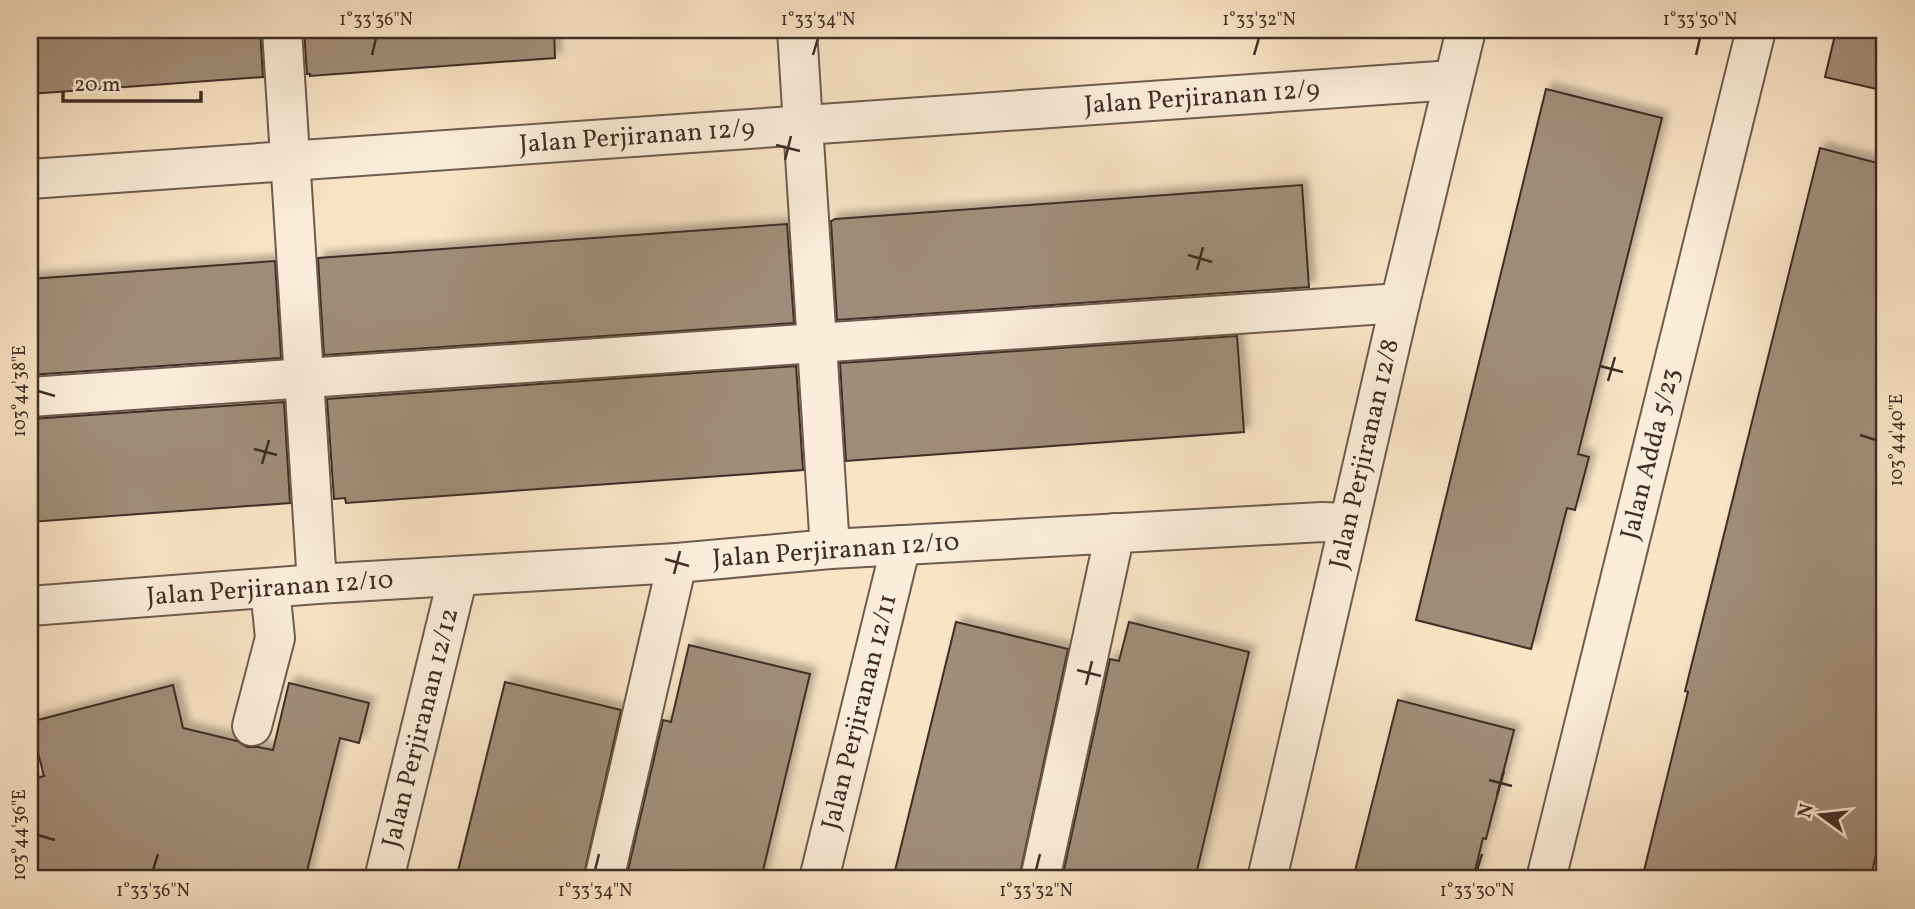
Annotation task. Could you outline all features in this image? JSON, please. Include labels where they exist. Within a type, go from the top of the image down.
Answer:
[{"type":"street","points":[[282,30],[317,584]]},
{"type":"street","points":[[796,30],[830,549]]},
{"type":"street","name":"Jalan Perjiranan 12/8","points":[[1267,879],[1466,30]]},
{"type":"street","name":"Jalan Adda 5/23","points":[[1546,879],[1756,30]]},
{"type":"street","name":"Jalan Perjiranan 12/9","points":[[30,179],[1453,80]]},
{"type":"street","points":[[30,397],[1400,303]]},
{"type":"street","name":"Jalan Perjiranan 12/10","points":[[30,606],[317,584],[677,563],[830,549],[1322,522],[1349,523]]},
{"type":"street","points":[[1040,879],[1115,533]]},
{"type":"street","name":"Jalan Perjiranan 12/11","points":[[819,879],[901,545]]},
{"type":"street","points":[[604,879],[677,563]]},
{"type":"street","name":"Jalan Perjiranan 12/12","points":[[384,879],[458,576]]},
{"type":"street","points":[[253,726],[275,638],[270,588]]},
{"type":"building","points":[[30,30],[260,30],[263,77],[30,94]]},
{"type":"building","points":[[304,30],[554,30],[555,58],[310,76],[307,74]]},
{"type":"building","points":[[1848,30],[1885,30],[1885,91],[1825,77],[1835,35],[1846,37]]},
{"type":"building","points":[[1546,89],[1662,118],[1578,454],[1589,457],[1575,510],[1567,508],[1531,649],[1416,620]]},
{"type":"building","points":[[1820,148],[1885,165],[1885,819],[1870,879],[1642,879],[1688,692],[1685,691]]},
{"type":"building","points":[[1302,185],[1309,287],[837,320],[831,221],[835,219]]},
{"type":"building","points":[[787,224],[794,323],[324,355],[318,258]]},
{"type":"building","points":[[275,261],[281,358],[30,375],[30,279]]},
{"type":"building","points":[[1237,336],[1244,432],[846,461],[840,363]]},
{"type":"building","points":[[796,366],[803,470],[346,503],[345,498],[334,499],[327,399]]},
{"type":"building","points":[[284,402],[290,503],[30,522],[30,419]]},
{"type":"building","points":[[956,622],[1068,649],[1019,879],[893,879]]},
{"type":"building","points":[[1129,622],[1249,652],[1195,879],[1062,879],[1110,659],[1119,661]]},
{"type":"building","points":[[689,645],[810,674],[761,879],[626,879],[663,720],[671,722]]},
{"type":"building","points":[[505,682],[621,710],[583,879],[456,879]]},
{"type":"building","points":[[289,683],[369,703],[359,743],[340,738],[305,879],[36,879],[30,855],[30,780],[44,776],[30,722],[173,685],[183,728],[237,741],[247,747],[273,750]]},
{"type":"building","points":[[1398,700],[1514,730],[1473,879],[1353,879]]}]
